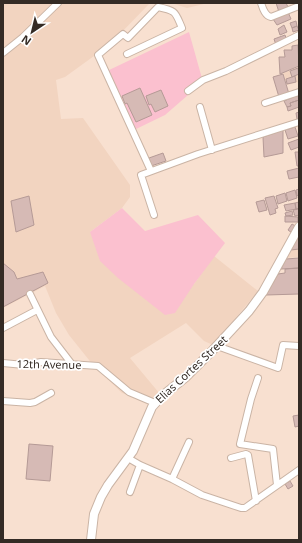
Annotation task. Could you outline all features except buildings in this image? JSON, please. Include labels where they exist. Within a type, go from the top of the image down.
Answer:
[{"type":"street","points":[[3,53],[23,37],[58,3]]},
{"type":"street","points":[[261,3],[265,14],[268,17],[299,6]]},
{"type":"street","points":[[127,54],[182,28],[175,13],[171,10],[158,7],[128,38],[123,34],[98,56],[151,172]]},
{"type":"street","points":[[188,91],[203,80],[226,71],[299,36]]},
{"type":"street","points":[[265,104],[299,92]]},
{"type":"street","points":[[200,107],[212,150]]},
{"type":"street","points":[[154,215],[141,175],[299,122]]},
{"type":"street","name":"Elias Cortes Street","points":[[91,540],[94,514],[101,497],[138,441],[152,407],[186,377],[234,328],[263,292],[299,227]]},
{"type":"street","points":[[30,294],[50,337],[71,364]]},
{"type":"street","points":[[3,328],[37,310]]},
{"type":"street","points":[[217,346],[278,368],[283,345],[299,346]]},
{"type":"street","name":"12th Avenue","points":[[3,363],[24,365],[41,362],[99,366],[129,392],[155,403]]},
{"type":"street","points":[[258,378],[240,444],[273,449],[277,485]]},
{"type":"street","points":[[3,401],[30,403],[35,402],[51,393]]},
{"type":"street","points":[[172,479],[189,442]]},
{"type":"street","points":[[231,458],[248,455],[256,501]]},
{"type":"street","points":[[128,458],[202,495],[241,508],[245,508],[256,501],[299,470]]},
{"type":"street","points":[[130,492],[140,465]]},
{"type":"shaded area","points":[[3,3],[150,3],[119,35],[94,56],[65,77],[56,80],[61,119],[83,118],[130,185],[130,197],[122,208],[90,232],[194,284],[214,256],[258,291],[213,345],[204,341],[186,323],[130,358],[160,394],[149,402],[122,393],[93,365],[69,335],[56,313],[45,286],[3,308]]},
{"type":"shaded area","points":[[171,3],[208,3],[187,8]]},
{"type":"shaded area","points":[[189,32],[203,82],[165,115],[134,130],[107,71]]},
{"type":"shaded area","points":[[299,67],[299,82],[287,85],[283,73]]},
{"type":"shaded area","points":[[122,208],[145,231],[198,215],[225,243],[194,284],[175,313],[165,315],[118,278],[100,261],[90,232]]},
{"type":"shaded area","points":[[297,238],[299,238],[299,257],[286,258]]}]
